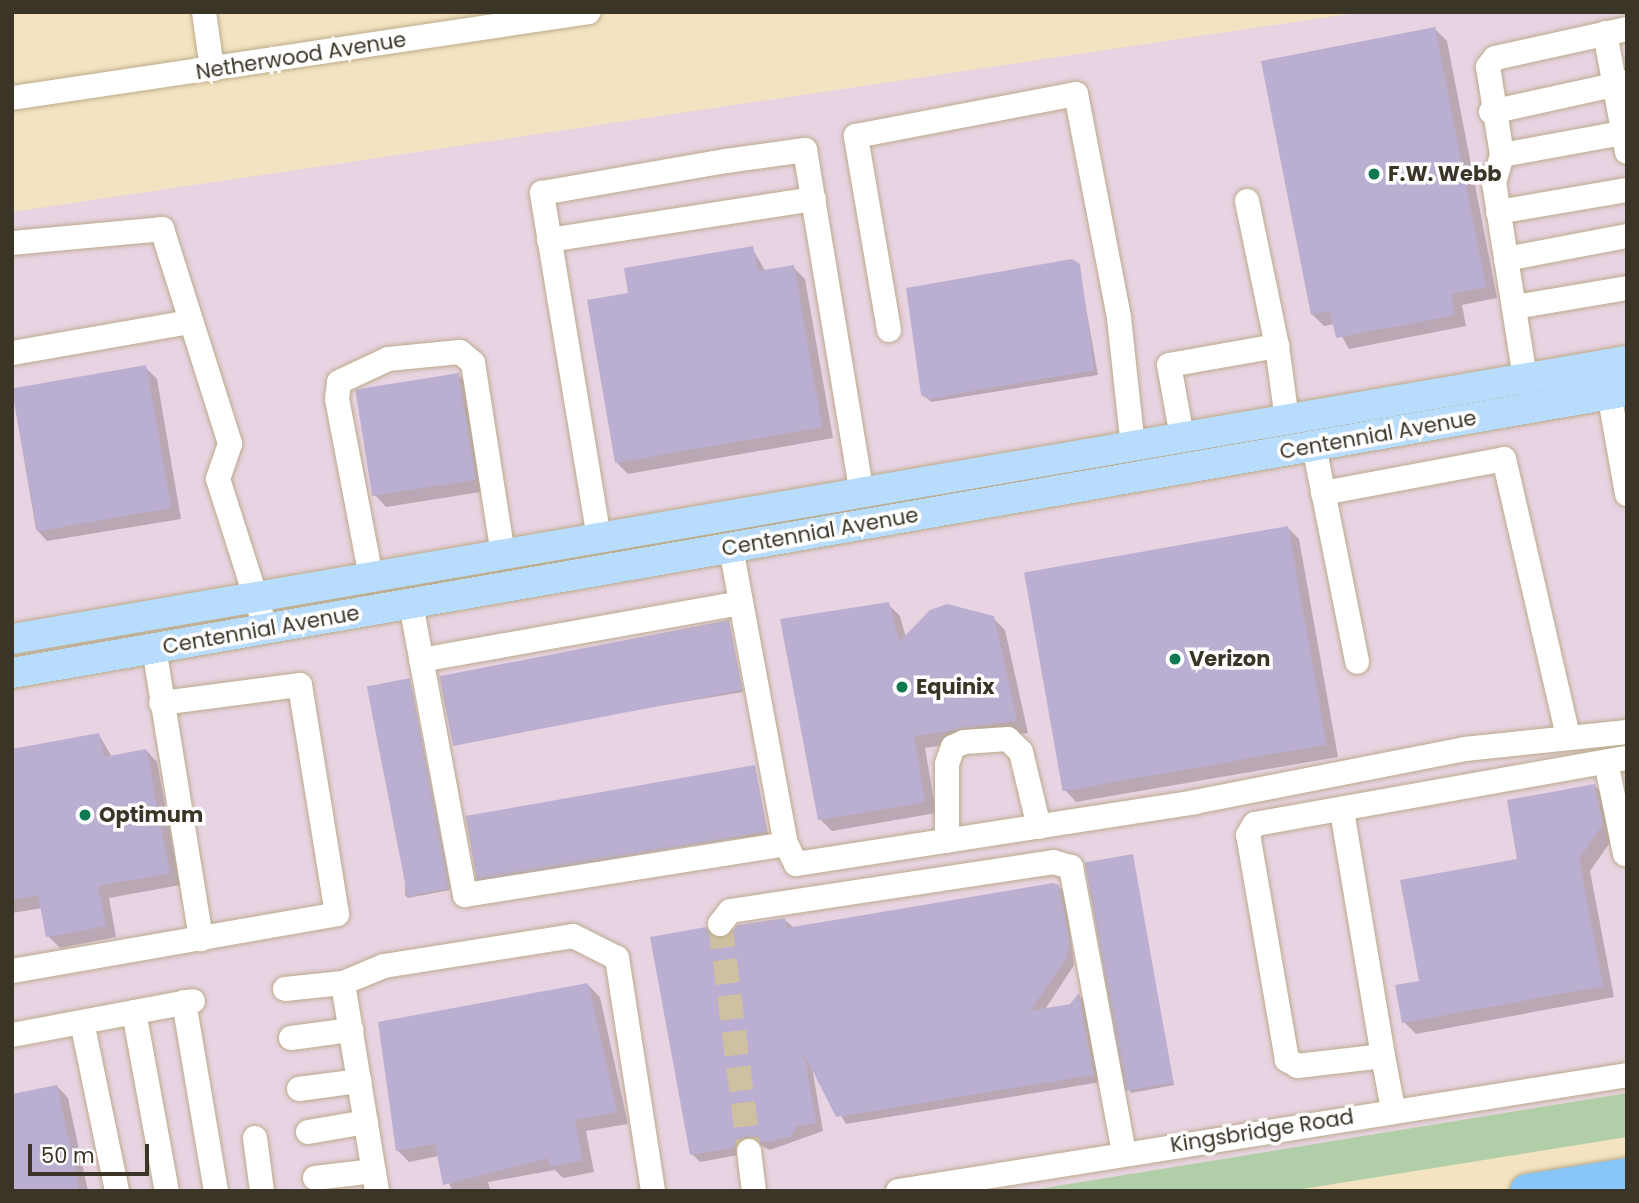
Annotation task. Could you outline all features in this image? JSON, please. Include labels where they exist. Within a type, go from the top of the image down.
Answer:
[{"type":"highway","points":[[1527,1191],[1627,1175]]},
{"type":"main road","name":"Centennial Avenue","points":[[12,639],[1615,363]]},
{"type":"main road","name":"Centennial Avenue","points":[[12,673],[1618,393]]},
{"type":"street","points":[[204,12],[212,69]]},
{"type":"street","name":"Netherwood Avenue","points":[[12,98],[589,12]]},
{"type":"street","points":[[1502,155],[1626,139],[1616,31],[1495,58],[1485,80],[1502,155],[1494,183],[1525,379]]},
{"type":"street","points":[[1491,112],[1620,83]]},
{"type":"street","points":[[889,330],[856,136],[1076,94],[1119,318],[1133,446]]},
{"type":"street","points":[[599,538],[542,193],[726,161],[805,150],[862,493]]},
{"type":"street","points":[[1498,212],[1627,190]]},
{"type":"street","points":[[549,240],[814,199]]},
{"type":"street","points":[[1247,201],[1277,346],[1287,420]]},
{"type":"street","points":[[12,243],[162,229],[189,322],[230,444],[218,479],[258,596],[266,629]]},
{"type":"street","points":[[1506,258],[1627,236]]},
{"type":"street","points":[[1515,307],[1627,288]]},
{"type":"street","points":[[12,353],[189,322]]},
{"type":"street","points":[[1182,438],[1169,365],[1277,346]]},
{"type":"street","points":[[371,577],[337,399],[339,382],[388,359],[460,352],[473,363],[503,554]]},
{"type":"street","points":[[1615,363],[1627,494]]},
{"type":"street","points":[[1314,446],[1357,662]]},
{"type":"street","points":[[1324,493],[1504,459],[1568,736]]},
{"type":"street","points":[[731,548],[786,844],[796,864],[1039,827],[1568,736],[1627,732]]},
{"type":"street","points":[[421,660],[741,603]]},
{"type":"street","points":[[411,604],[466,895],[786,844]]},
{"type":"street","points":[[154,648],[201,939]]},
{"type":"street","points":[[12,971],[337,914],[300,685],[161,703]]},
{"type":"street","points":[[947,841],[947,764],[953,747],[964,742],[1008,739],[1021,752],[1039,827]]},
{"type":"street","points":[[1383,1056],[1298,1066],[1287,1060],[1248,835],[1255,824],[1342,811],[1616,760],[1625,854]]},
{"type":"street","points":[[1342,811],[1393,1109]]},
{"type":"street","points":[[720,924],[730,911],[1053,862],[1071,867],[1124,1154]]},
{"type":"street","points":[[285,989],[343,983],[384,966],[573,936],[617,958],[653,1191]]},
{"type":"street","points":[[315,1178],[376,1181],[343,983]]},
{"type":"street","points":[[12,1035],[188,1002],[216,1191]]},
{"type":"street","points":[[134,1012],[167,1191]]},
{"type":"street","points":[[82,1022],[117,1191]]},
{"type":"street","points":[[291,1038],[351,1030]]},
{"type":"street","name":"Kingsbridge Road","points":[[898,1191],[1393,1109],[1627,1075]]},
{"type":"street","points":[[299,1089],[359,1081]]},
{"type":"street","points":[[308,1132],[366,1122]]},
{"type":"street","points":[[255,1138],[262,1191]]},
{"type":"street","points":[[750,1152],[754,1191]]},
{"type":"shaded area","points":[[1362,12],[1627,12],[1627,1093],[1026,1191],[12,1191],[12,212]]},
{"type":"green space","points":[[1627,1093],[1627,1137],[1290,1191],[1026,1191]]},
{"type":"building","name":"F.W. Webb","points":[[1435,27],[1486,287],[1451,294],[1455,315],[1336,338],[1330,311],[1311,315],[1261,61]]},
{"type":"building","points":[[753,246],[758,271],[794,265],[822,427],[615,463],[587,300],[628,293],[624,268]]},
{"type":"building","points":[[1072,259],[1080,264],[1094,370],[928,399],[921,395],[906,288]]},
{"type":"building","points":[[146,365],[171,508],[37,531],[12,389]]},
{"type":"building","points":[[459,373],[476,480],[372,496],[355,389]]},
{"type":"building","name":"Verizon","points":[[1288,526],[1327,745],[1063,791],[1024,573]]},
{"type":"building","name":"Equinix","points":[[889,602],[899,642],[930,610],[947,604],[994,616],[1017,721],[914,736],[925,802],[818,820],[780,619]]},
{"type":"building","points":[[729,620],[743,690],[453,746],[439,676]]},
{"type":"building","points":[[410,678],[451,888],[408,896],[367,686]]},
{"type":"building","name":"Optimum","points":[[99,733],[104,757],[146,749],[170,873],[98,886],[106,926],[46,937],[38,895],[12,900],[12,749]]},
{"type":"building","points":[[755,765],[767,832],[477,883],[465,816]]},
{"type":"building","points":[[1595,784],[1603,824],[1579,859],[1603,986],[1402,1023],[1395,985],[1419,981],[1400,880],[1517,859],[1507,800]]},
{"type":"building","points":[[1133,854],[1173,1082],[1125,1091],[1085,863]]},
{"type":"building","points":[[1053,883],[1059,885],[1070,941],[1067,957],[1030,1011],[1070,1004],[1079,993],[1094,1075],[836,1117],[804,1054],[816,1123],[796,1126],[791,1137],[761,1143],[746,1136],[735,1147],[690,1155],[650,937],[706,927],[712,936],[725,938],[738,925],[785,918],[787,928]]},
{"type":"building","points":[[588,983],[617,1112],[575,1120],[583,1161],[549,1167],[548,1158],[443,1185],[435,1144],[396,1151],[378,1022]]},
{"type":"building","points":[[57,1085],[80,1191],[12,1191],[12,1094]]},
{"type":"tunnel","points":[[720,924],[749,1151]]},
{"type":"place","name":"F.W. Webb","points":[[1374,174]]},
{"type":"place","name":"Verizon","points":[[1175,659]]},
{"type":"place","name":"Equinix","points":[[902,687]]},
{"type":"place","name":"Optimum","points":[[85,815]]}]
